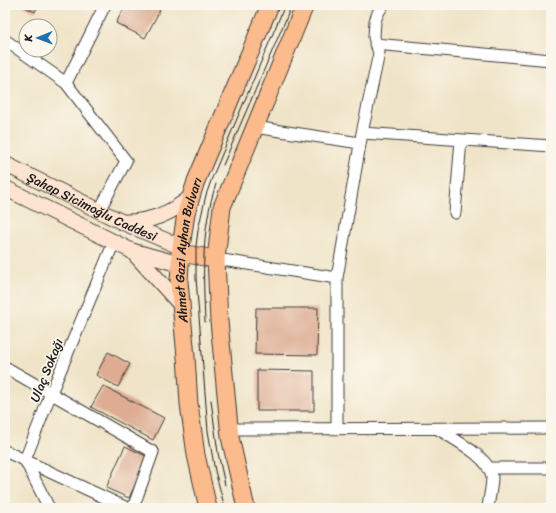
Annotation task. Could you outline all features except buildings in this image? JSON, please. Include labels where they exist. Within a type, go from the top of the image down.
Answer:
[{"type":"main road","name":"Ahmet Gazi Ayhan Bulvarı","points":[[208,508],[196,455],[192,427],[181,304],[180,254],[186,213],[196,181],[270,5]]},
{"type":"main road","name":"Ahmet Gazi Ayhan Bulvarı","points":[[246,508],[229,429],[219,321],[216,259],[222,207],[305,5]]},
{"type":"main road","points":[[180,254],[216,259]]},
{"type":"street","points":[[66,83],[105,5]]},
{"type":"street","points":[[337,429],[337,278],[361,138],[379,53],[375,44],[375,21],[383,5]]},
{"type":"street","points":[[5,40],[66,83],[126,161],[99,211]]},
{"type":"street","points":[[375,44],[551,60]]},
{"type":"street","points":[[254,127],[361,138],[461,140],[551,146]]},
{"type":"street","points":[[455,213],[461,140]]},
{"type":"street","name":"Şahap Sicimoğlu Caddesi","points":[[5,164],[122,222],[180,254]]},
{"type":"street","name":"Şahap Sicimoğlu Caddesi","points":[[5,188],[132,251]]},
{"type":"street","points":[[122,222],[140,221],[158,217],[176,209],[191,197]]},
{"type":"street","name":"Ulaç Sokağı","points":[[26,460],[51,393],[114,242]]},
{"type":"street","points":[[132,251],[180,254]]},
{"type":"street","points":[[132,251],[181,304]]},
{"type":"street","points":[[216,259],[337,278]]},
{"type":"street","points":[[5,367],[153,452],[133,508]]},
{"type":"street","points":[[438,428],[480,458],[488,468],[492,478],[488,508]]},
{"type":"street","points":[[229,429],[551,428]]},
{"type":"street","points":[[5,451],[127,508]]},
{"type":"street","points":[[26,460],[49,508]]},
{"type":"street","points":[[488,468],[551,468]]},
{"type":"tram line","points":[[225,508],[215,471],[208,431],[196,278],[196,246],[206,195],[212,178],[285,5]]},
{"type":"tram line","points":[[223,165],[292,5]]},
{"type":"tram line","points":[[205,322],[205,235],[211,201],[216,184]]},
{"type":"tram line","points":[[211,400],[218,453],[225,485]]}]
